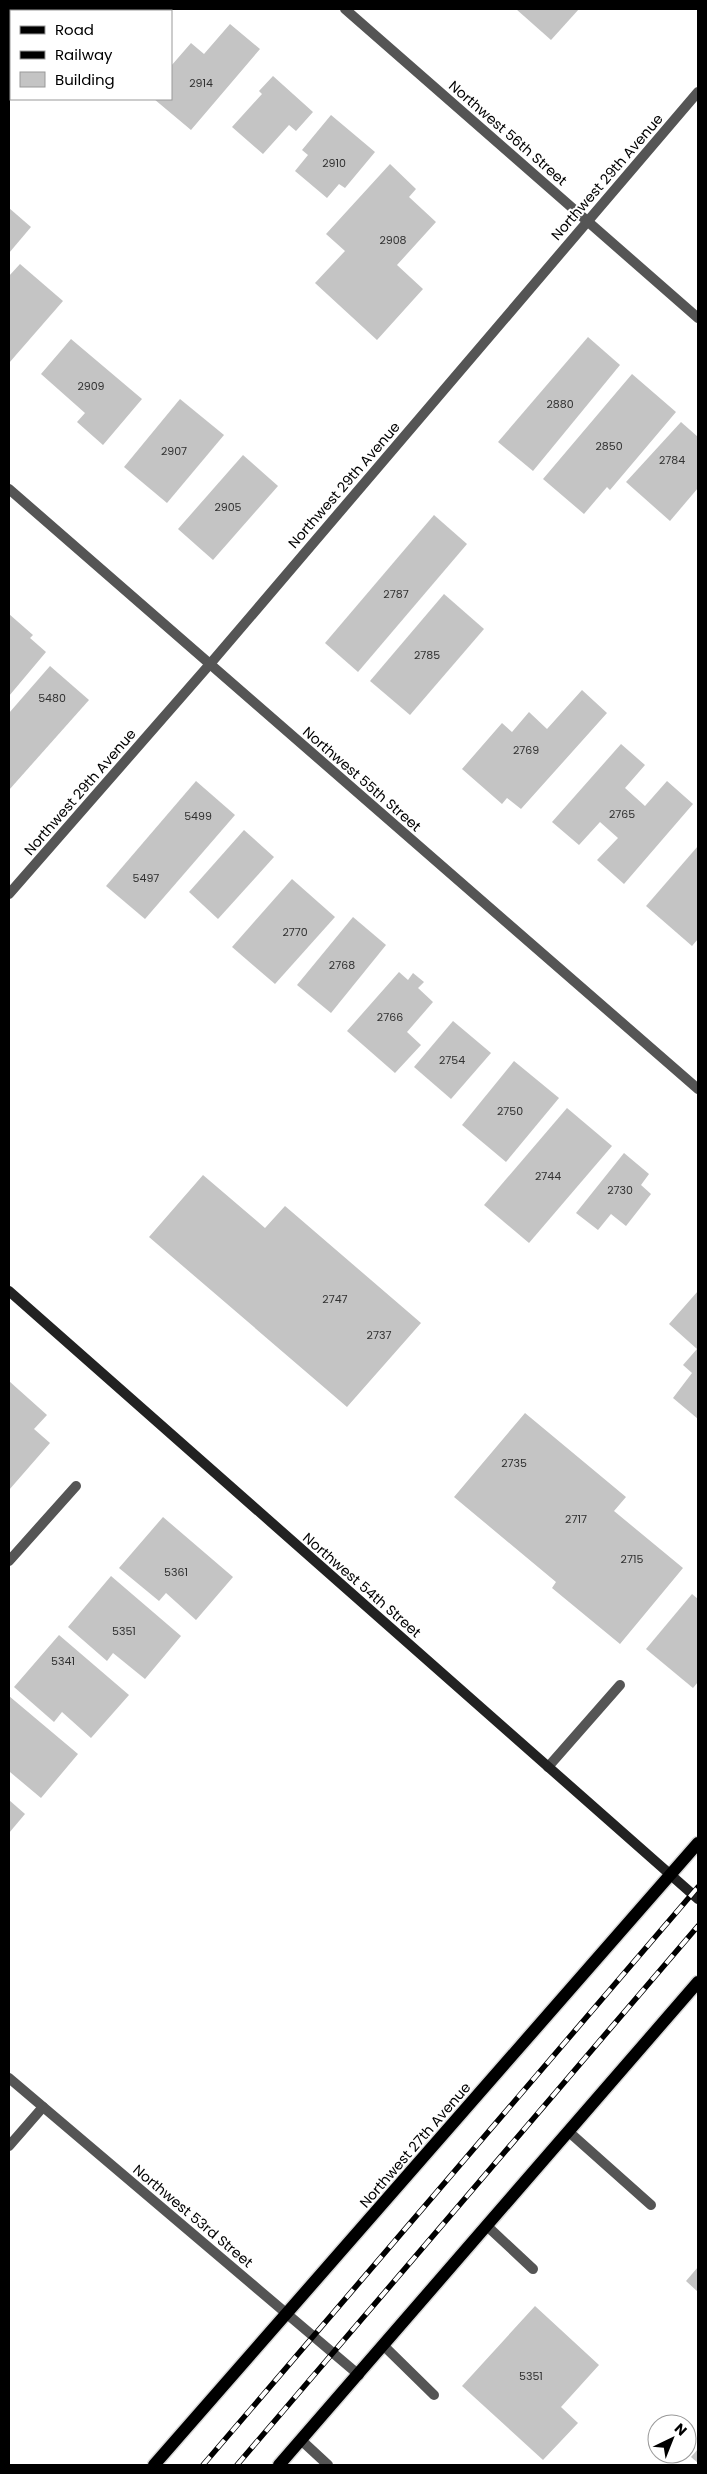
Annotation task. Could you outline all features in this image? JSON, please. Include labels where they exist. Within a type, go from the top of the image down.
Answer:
[{"type":"main road","name":"Northwest 54th Street","points":[[9,1290],[698,1899]]},
{"type":"main road","name":"Northwest 27th Avenue","points":[[154,2465],[698,1843]]},
{"type":"main road","points":[[279,2465],[698,1982]]},
{"type":"street","name":"Northwest 56th Street","points":[[345,9],[698,318]]},
{"type":"street","name":"Northwest 29th Avenue","points":[[9,894],[210,664],[698,92]]},
{"type":"street","name":"Northwest 55th Street","points":[[9,490],[698,1089]]},
{"type":"street","points":[[9,1560],[76,1486]]},
{"type":"street","points":[[548,1767],[620,1685]]},
{"type":"street","name":"Northwest 53rd Street","points":[[9,2078],[359,2375]]},
{"type":"street","points":[[9,2146],[43,2107]]},
{"type":"street","points":[[569,2132],[651,2204]]},
{"type":"street","points":[[488,2226],[533,2269]]},
{"type":"street","points":[[384,2346],[434,2395]]},
{"type":"street","points":[[301,2440],[328,2465]]},
{"type":"building","points":[[81,9],[117,9],[116,10]]},
{"type":"building","points":[[516,9],[579,9],[551,40]]},
{"type":"building","points":[[230,24],[260,49],[191,130],[155,100],[172,100],[172,65],[191,43],[204,54]]},
{"type":"building","points":[[273,76],[313,112],[296,131],[289,125],[263,154],[232,127],[262,94],[259,91]]},
{"type":"building","points":[[331,115],[375,152],[345,188],[339,184],[327,198],[295,171],[308,155],[302,150]]},
{"type":"building","points":[[390,164],[416,189],[409,197],[436,222],[397,265],[423,289],[377,340],[315,283],[345,251],[326,234]]},
{"type":"building","points":[[9,208],[31,227],[9,253]]},
{"type":"building","points":[[20,264],[63,301],[9,363],[9,276]]},
{"type":"building","points":[[588,337],[620,365],[533,471],[498,442]]},
{"type":"building","points":[[71,339],[142,399],[103,445],[77,422],[85,413],[41,374]]},
{"type":"building","points":[[632,374],[676,412],[610,490],[607,487],[584,514],[543,479]]},
{"type":"building","points":[[180,399],[224,435],[167,503],[124,467]]},
{"type":"building","points":[[681,422],[698,437],[698,488],[670,521],[626,482]]},
{"type":"building","points":[[243,455],[278,486],[213,560],[178,529]]},
{"type":"building","points":[[434,515],[467,544],[358,672],[325,643]]},
{"type":"building","points":[[444,594],[484,629],[410,715],[370,681]]},
{"type":"building","points":[[9,614],[33,635],[30,638],[46,652],[9,696]]},
{"type":"building","points":[[50,666],[89,700],[9,790],[9,713]]},
{"type":"building","points":[[582,690],[607,713],[521,809],[507,798],[502,804],[462,769],[502,723],[512,732],[529,712],[547,729]]},
{"type":"building","points":[[621,744],[645,765],[625,788],[645,806],[667,781],[693,804],[624,884],[597,860],[618,838],[600,822],[579,845],[552,822]]},
{"type":"building","points":[[196,781],[235,815],[145,919],[106,886]]},
{"type":"building","points":[[244,830],[274,857],[218,919],[189,892]]},
{"type":"building","points":[[698,846],[698,939],[692,946],[646,906]]},
{"type":"building","points":[[292,879],[335,917],[275,984],[232,947]]},
{"type":"building","points":[[353,917],[386,945],[331,1013],[297,985]]},
{"type":"building","points":[[399,972],[408,980],[413,973],[424,982],[418,988],[433,1002],[407,1032],[421,1045],[395,1073],[347,1031]]},
{"type":"building","points":[[453,1021],[491,1053],[451,1099],[414,1067]]},
{"type":"building","points":[[514,1061],[559,1098],[506,1162],[462,1125]]},
{"type":"building","points":[[567,1108],[612,1146],[529,1243],[484,1205]]},
{"type":"building","points":[[624,1153],[649,1174],[641,1185],[651,1194],[626,1226],[611,1214],[598,1230],[576,1213]]},
{"type":"building","points":[[203,1175],[265,1228],[285,1206],[421,1323],[347,1407],[149,1237]]},
{"type":"building","points":[[698,1291],[698,1419],[673,1398],[692,1373],[683,1365],[697,1349],[669,1324]]},
{"type":"building","points":[[9,1381],[47,1415],[34,1429],[50,1443],[9,1490]]},
{"type":"building","points":[[525,1413],[626,1497],[614,1511],[683,1568],[620,1644],[552,1588],[556,1582],[454,1497]]},
{"type":"building","points":[[163,1517],[233,1577],[196,1620],[166,1593],[159,1601],[119,1568]]},
{"type":"building","points":[[111,1576],[181,1636],[145,1679],[113,1653],[107,1661],[68,1627]]},
{"type":"building","points":[[692,1594],[698,1599],[698,1682],[693,1688],[646,1649]]},
{"type":"building","points":[[59,1635],[129,1695],[91,1738],[62,1712],[54,1722],[14,1687]]},
{"type":"building","points":[[9,1696],[78,1754],[41,1798],[10,1772],[9,1774]]},
{"type":"building","points":[[9,1800],[25,1814],[9,1833]]},
{"type":"building","points":[[698,2267],[698,2292],[686,2281]]},
{"type":"building","points":[[535,2306],[599,2365],[561,2407],[578,2423],[543,2460],[462,2386]]},
{"type":"railway","points":[[203,2465],[698,1887]]},
{"type":"railway","points":[[237,2465],[698,1926]]}]
